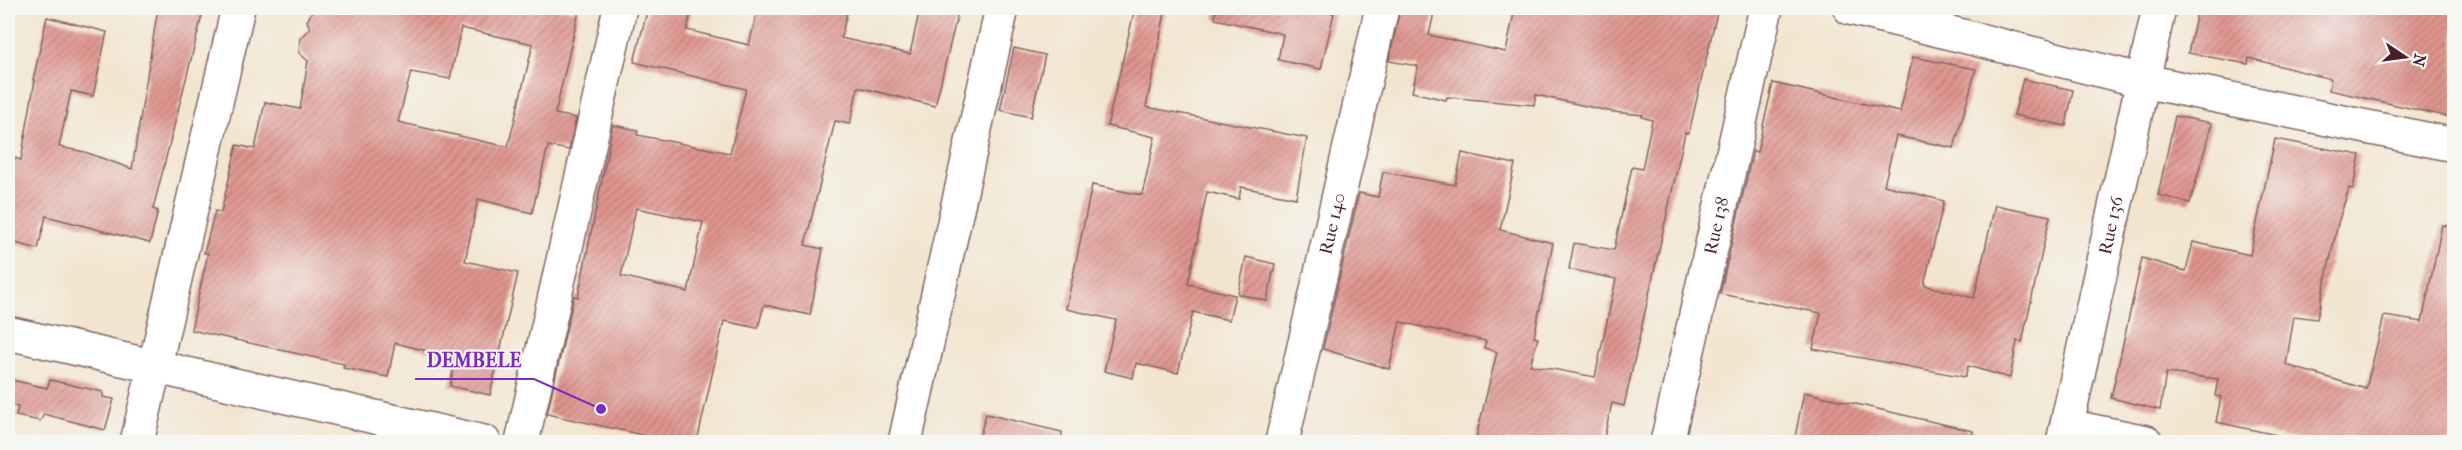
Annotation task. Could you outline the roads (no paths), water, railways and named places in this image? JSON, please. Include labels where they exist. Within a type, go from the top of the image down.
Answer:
[{"type":"street","points":[[137,442],[238,8]]},
{"type":"street","points":[[522,442],[620,8]]},
{"type":"street","points":[[904,442],[1002,8]]},
{"type":"street","name":"Rue 140","points":[[1282,442],[1382,8]]},
{"type":"street","name":"Rue 138","points":[[1667,442],[1766,8]]},
{"type":"street","points":[[1850,8],[2144,81],[2454,145]]},
{"type":"street","name":"Rue 136","points":[[2065,434],[2159,8]]},
{"type":"street","points":[[8,333],[484,442]]},
{"type":"street","points":[[2065,434],[2146,442]]},
{"type":"place","name":"DEMBELE","points":[[601,409]]}]
